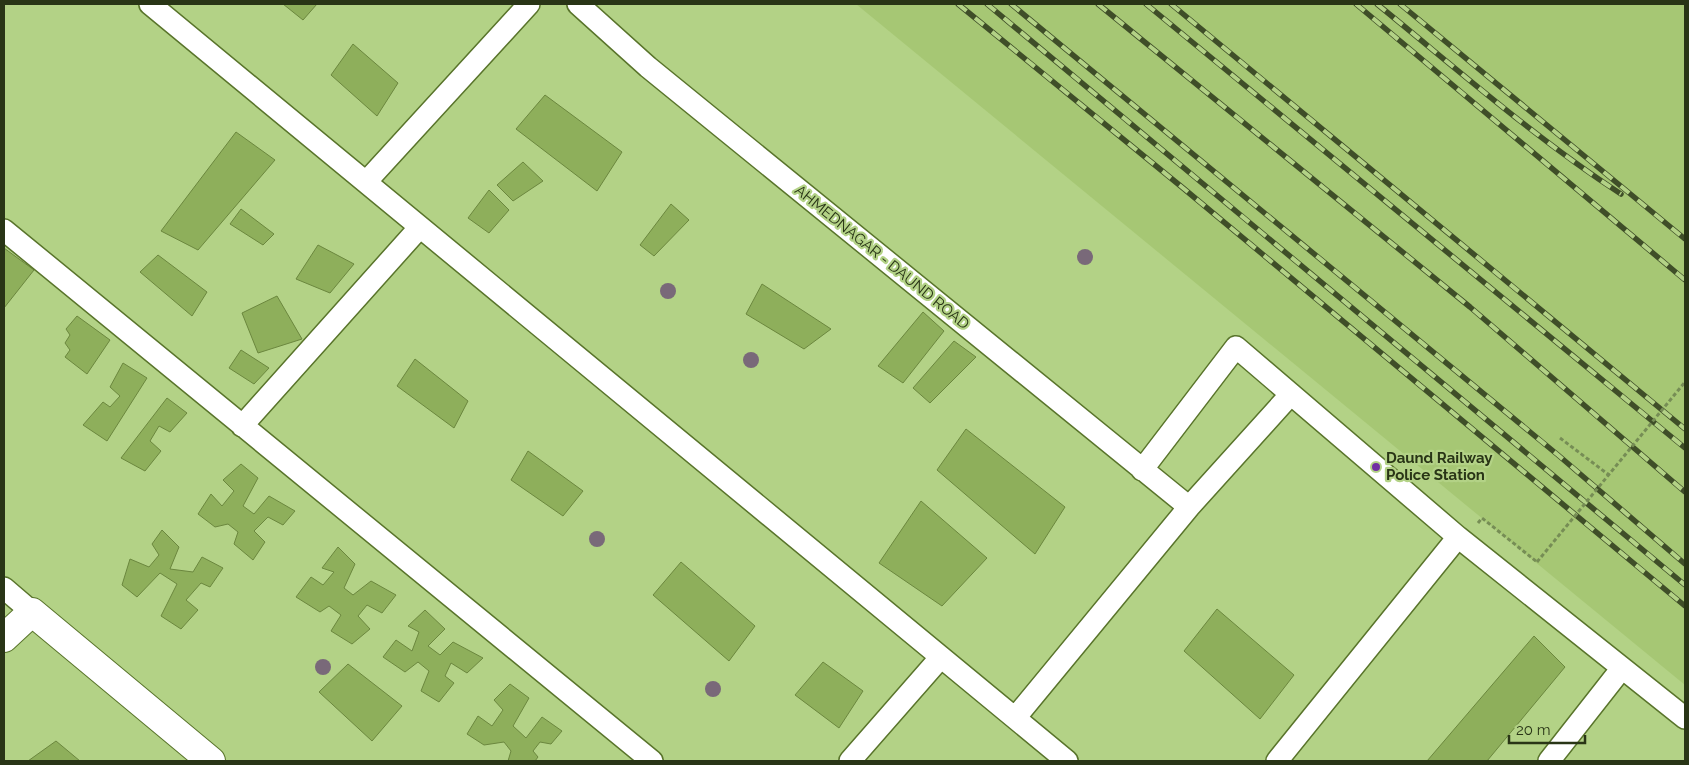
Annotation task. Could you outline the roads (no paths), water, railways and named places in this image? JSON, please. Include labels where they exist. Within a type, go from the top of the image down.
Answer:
[{"type":"street","points":[[150,4],[1068,761]]},
{"type":"street","points":[[366,182],[529,4]]},
{"type":"street","name":"AHMEDNAGAR - DAUND ROAD","points":[[578,4],[648,67],[1189,507]]},
{"type":"street","points":[[242,426],[420,227]]},
{"type":"street","points":[[4,230],[652,761]]},
{"type":"street","points":[[1142,470],[1236,347],[1458,537],[1685,718]]},
{"type":"street","points":[[1015,718],[1189,507],[1290,394]]},
{"type":"street","points":[[1276,761],[1458,537]]},
{"type":"street","points":[[4,588],[211,761]]},
{"type":"street","points":[[4,638],[32,612]]},
{"type":"street","points":[[850,761],[941,657]]},
{"type":"street","points":[[1549,761],[1622,668]]},
{"type":"railway","points":[[958,4],[1183,188],[1685,606]]},
{"type":"railway","points":[[987,4],[1685,585]]},
{"type":"railway","points":[[1011,4],[1558,455],[1685,564]]},
{"type":"railway","points":[[1098,4],[1470,307],[1685,492]]},
{"type":"railway","points":[[1146,4],[1685,448]]},
{"type":"railway","points":[[1171,4],[1685,429]]},
{"type":"railway","points":[[1356,4],[1685,280]]},
{"type":"railway","points":[[1377,4],[1527,126],[1621,194]]},
{"type":"railway","points":[[1400,4],[1685,239]]},
{"type":"place","name":"Daund Railway Police Station","points":[[1376,467]]}]
